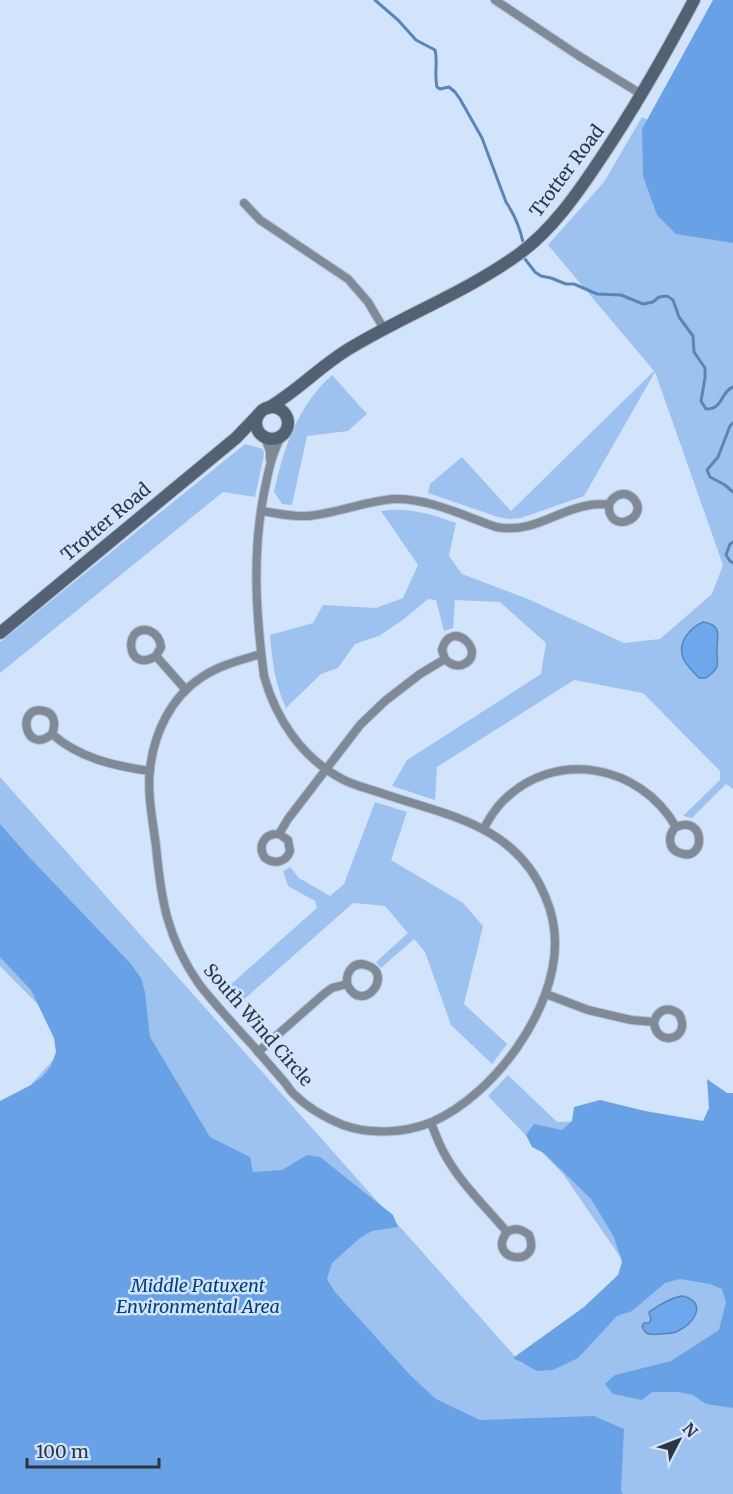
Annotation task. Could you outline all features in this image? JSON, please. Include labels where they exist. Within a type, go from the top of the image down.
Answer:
[{"type":"street","points":[[495,0],[641,94]]},
{"type":"street","name":"Trotter Road","points":[[0,633],[236,438],[263,411],[285,398],[305,380],[349,349],[482,278],[536,239],[583,186],[622,127],[694,0]]},
{"type":"street","points":[[244,203],[260,220],[348,279],[368,302],[384,329]]},
{"type":"street","points":[[236,438],[251,434],[273,440],[282,437],[288,429],[291,401],[296,389]]},
{"type":"street","points":[[263,437],[258,431],[256,419],[263,411],[278,408],[286,414],[288,419]]},
{"type":"street","name":"South Wind Circle","points":[[263,437],[270,451],[270,463]]},
{"type":"street","name":"South Wind Circle","points":[[261,654],[217,669],[202,677],[186,690],[172,707],[156,738],[150,771],[151,795],[159,886],[172,933],[198,984],[294,1095],[338,1123],[354,1127],[379,1131],[413,1128],[430,1123],[444,1116],[482,1088],[523,1040],[546,994],[554,958],[555,941],[552,917],[544,895],[532,873],[518,854],[507,844],[484,828],[470,822],[358,786],[343,779],[302,748],[282,721],[264,676],[256,577],[257,535],[261,511],[270,463],[282,437]]},
{"type":"street","points":[[261,511],[304,516],[319,515],[392,499],[420,501],[496,527],[517,529],[589,505],[609,504]]},
{"type":"street","points":[[156,656],[186,690]]},
{"type":"street","points":[[279,834],[360,725],[385,701],[420,674],[445,659]]},
{"type":"street","points":[[52,734],[74,750],[97,760],[150,771]]},
{"type":"street","points":[[484,828],[502,802],[528,782],[544,775],[579,770],[597,771],[628,780],[654,798],[664,808],[676,827]]},
{"type":"street","points":[[258,1052],[325,993],[332,988],[346,984]]},
{"type":"street","points":[[546,994],[588,1010],[631,1020],[654,1022]]},
{"type":"street","points":[[430,1123],[453,1167],[507,1232]]},
{"type":"green space","points":[[713,0],[733,0],[733,243],[676,234],[657,215],[643,176],[642,129]]},
{"type":"green space","points":[[642,117],[733,168],[733,789],[726,784],[692,818],[683,816],[720,780],[720,771],[643,693],[574,680],[437,767],[435,800],[392,786],[407,760],[541,674],[546,643],[500,602],[455,600],[453,628],[444,631],[436,600],[428,599],[379,636],[355,644],[338,668],[321,674],[286,708],[275,672],[270,635],[313,623],[323,605],[376,608],[403,598],[418,565],[381,511],[419,512],[456,523],[449,556],[462,574],[528,599],[624,643],[660,639],[712,594],[723,565],[655,372],[584,496],[521,518],[509,519],[428,493],[430,484],[462,457],[511,511],[654,371],[548,245],[604,182]]},
{"type":"green space","points":[[332,375],[367,414],[348,431],[307,436],[292,505],[282,504],[274,492],[282,459],[301,414],[320,387]]},
{"type":"green space","points":[[245,444],[263,449],[264,455],[255,497],[223,492],[0,673],[0,642]]},
{"type":"green space","name":"Middle Patuxent Environmental Area","points":[[0,777],[521,1363],[537,1370],[632,1274],[563,1174],[488,1096],[508,1075],[557,1122],[639,1120],[733,1173],[733,1494],[0,1494],[0,1119],[72,1039],[0,966]]},
{"type":"green space","points":[[375,802],[407,812],[391,860],[463,903],[483,926],[464,1004],[507,1044],[492,1064],[451,1025],[425,952],[414,939],[381,968],[376,962],[408,933],[385,906],[353,903],[233,1009],[220,994],[317,908],[315,901],[288,886],[283,871],[290,867],[299,878],[330,896],[344,884]]},
{"type":"green space","name":"Middle Patuxent Environmental Area","points":[[0,824],[131,964],[141,978],[145,992],[150,1037],[210,1137],[250,1157],[253,1172],[282,1170],[307,1155],[320,1157],[393,1215],[398,1227],[372,1231],[360,1238],[332,1263],[327,1279],[335,1292],[410,1375],[436,1399],[480,1420],[594,1416],[624,1429],[621,1491],[623,1494],[0,1494],[0,1101],[42,1077],[51,1066],[56,1052],[54,1038],[31,990],[0,957]]},
{"type":"green space","points":[[707,1079],[727,1093],[733,1093],[733,1408],[706,1404],[693,1395],[678,1392],[652,1392],[642,1400],[613,1394],[605,1384],[615,1375],[671,1361],[719,1330],[726,1302],[722,1289],[710,1284],[680,1279],[665,1283],[632,1311],[617,1316],[578,1358],[553,1370],[537,1371],[513,1358],[584,1307],[618,1275],[622,1262],[614,1237],[591,1199],[544,1153],[532,1147],[526,1135],[534,1124],[562,1130],[572,1121],[574,1107],[600,1100],[703,1121],[709,1108]]},
{"type":"shaded area","points":[[703,622],[713,625],[717,630],[718,664],[706,678],[699,678],[684,661],[682,646],[689,632]]},
{"type":"shaded area","points":[[683,1296],[691,1299],[697,1309],[688,1324],[672,1333],[652,1335],[645,1332],[642,1326],[651,1320],[649,1312],[669,1300]]},
{"type":"waterway","points":[[375,0],[416,40],[435,50],[437,87],[440,89],[449,87],[455,92],[482,138],[523,242]]},
{"type":"waterway","points":[[525,259],[541,276],[566,284],[574,284],[597,294],[621,295],[643,304],[667,296],[673,300],[679,317],[693,336],[694,352],[705,368],[701,401],[706,409],[716,406],[733,387]]},
{"type":"waterway","points":[[733,423],[718,457],[707,470],[710,477],[733,492]]},
{"type":"waterway","points":[[733,542],[726,555],[733,563]]}]
